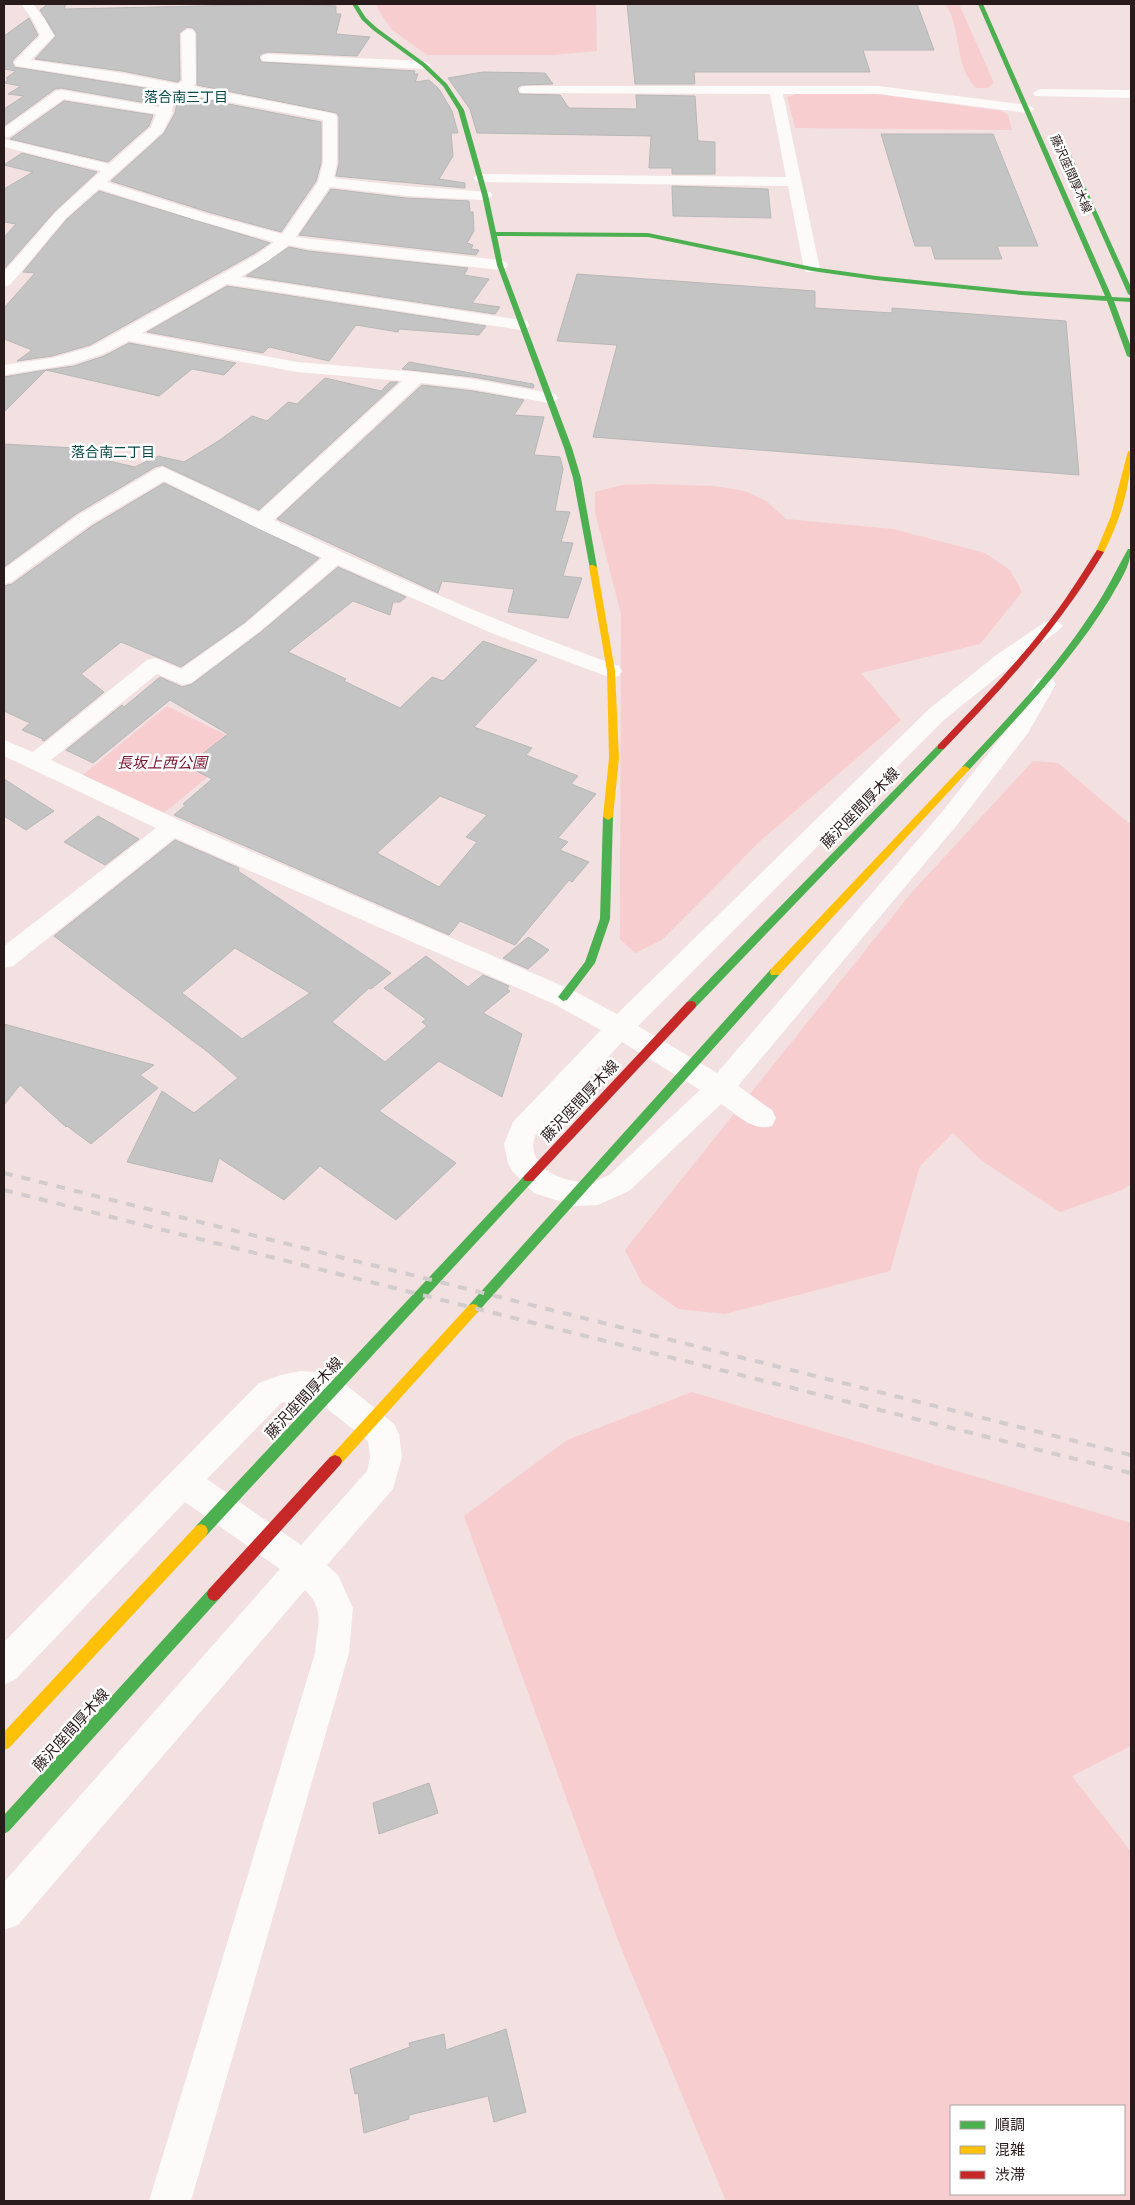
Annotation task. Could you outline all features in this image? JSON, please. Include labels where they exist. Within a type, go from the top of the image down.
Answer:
[{"type":"main road","points":[[355,4],[364,19],[375,30],[424,65],[445,84],[461,110],[481,178],[500,265],[568,448],[577,478],[611,671],[614,758],[606,836],[605,919],[599,941],[590,962],[563,997]]},
{"type":"main road","name":"藤沢座間厚木線","points":[[981,4],[1110,299],[1131,356]]},
{"type":"main road","name":"藤沢座間厚木線","points":[[1060,137],[1131,294]]},
{"type":"main road","points":[[492,234],[648,235],[677,239],[812,269],[940,285],[1131,300]]},
{"type":"main road","name":"藤沢座間厚木線","points":[[4,1743],[725,968],[1007,679],[1052,626],[1087,574],[1110,535],[1122,499],[1131,453]]},
{"type":"main road","name":"藤沢座間厚木線","points":[[4,1826],[451,1333],[759,988],[1047,681],[1086,629],[1122,572],[1131,551]]},
{"type":"street","points":[[4,370],[74,360],[108,347],[262,258],[286,240],[326,182],[330,163],[330,117],[179,87],[21,63],[47,36],[38,18],[27,4]]},
{"type":"street","points":[[4,282],[61,215],[158,129],[166,112],[170,94],[179,87],[189,83],[188,33]]},
{"type":"street","points":[[268,58],[424,65]]},
{"type":"street","points":[[526,90],[776,92],[878,90],[1028,109]]},
{"type":"street","points":[[776,92],[812,269]]},
{"type":"street","points":[[1040,93],[1131,94]]},
{"type":"street","points":[[4,134],[61,94],[166,112]]},
{"type":"street","points":[[4,143],[113,169]]},
{"type":"street","points":[[481,178],[794,182]]},
{"type":"street","points":[[326,182],[406,191],[485,195]]},
{"type":"street","points":[[96,183],[286,240],[500,265]]},
{"type":"street","points":[[225,278],[521,325]]},
{"type":"street","points":[[126,335],[297,367],[417,376],[549,398]]},
{"type":"street","points":[[260,522],[417,376]]},
{"type":"street","points":[[4,578],[84,520],[162,473],[260,522],[485,623],[548,649],[611,671]]},
{"type":"street","points":[[36,761],[154,665],[183,678],[253,627],[336,556]]},
{"type":"street","points":[[1047,681],[1020,728],[950,819],[721,1087],[619,1183],[598,1193],[574,1194],[544,1185],[522,1164],[518,1144],[523,1130],[618,1028],[937,714],[1003,661],[1052,626]]},
{"type":"street","points":[[4,747],[173,827],[563,997],[721,1087],[762,1118]]},
{"type":"street","points":[[4,958],[173,827]]},
{"type":"street","points":[[4,1667],[270,1393],[288,1386],[320,1386],[349,1406],[383,1434],[386,1457],[381,1478],[4,1911]]},
{"type":"street","points":[[170,2201],[332,1652],[336,1608],[326,1588],[305,1567],[183,1481]]},
{"type":"green space","points":[[375,4],[596,4],[597,51],[552,55],[427,55],[391,29]]},
{"type":"green space","points":[[945,4],[959,4],[994,83],[987,88],[976,88],[969,79],[961,57],[954,23]]},
{"type":"green space","points":[[796,94],[878,94],[1001,111],[1008,115],[1012,130],[795,128],[787,97]]},
{"type":"green space","points":[[622,485],[714,486],[745,491],[766,501],[786,519],[893,529],[985,553],[1010,570],[1022,592],[980,644],[861,673],[901,720],[758,843],[662,940],[635,953],[620,939],[621,614],[595,512],[595,492]]},
{"type":"green space","name":"長坂上西公園","points":[[167,706],[246,745],[164,813],[83,775]]},
{"type":"green space","points":[[1033,761],[1058,763],[1131,825],[1131,1184],[1122,1190],[1060,1212],[982,1161],[953,1133],[920,1166],[890,1271],[725,1314],[678,1309],[642,1283],[625,1250],[912,892]]},
{"type":"green space","points":[[692,1392],[1131,1523],[1131,1746],[1072,1776],[1131,1852],[1131,2201],[726,2201],[619,1943],[464,1516],[567,1440]]},
{"type":"building","points":[[48,4],[66,4],[64,9],[295,4],[336,6],[336,14],[341,14],[336,34],[370,37],[357,56],[268,52],[261,54],[259,57],[261,62],[415,71],[414,74],[418,74],[415,82],[429,80],[439,89],[452,111],[458,133],[451,133],[453,156],[439,179],[465,183],[465,188],[336,176],[339,163],[339,117],[337,113],[197,85],[197,33],[193,28],[187,27],[179,33],[180,80],[178,82],[122,71],[35,59],[56,36],[40,10]]},
{"type":"building","points":[[627,4],[917,4],[934,50],[863,50],[870,72],[694,72],[695,84],[635,84]]},
{"type":"building","points":[[29,18],[38,35],[14,59],[12,62],[14,67],[163,91],[158,105],[61,88],[55,89],[4,126],[4,109],[24,96],[8,94],[21,86],[4,83],[8,80],[6,78],[16,71],[4,69],[4,36]]},
{"type":"building","points":[[483,72],[545,73],[553,84],[521,85],[517,89],[519,94],[560,95],[569,108],[637,109],[636,95],[695,96],[698,141],[715,142],[715,174],[672,174],[672,168],[649,168],[651,136],[477,133],[470,109],[448,78]]},
{"type":"building","points":[[182,95],[321,122],[321,163],[316,181],[281,232],[208,212],[111,181],[164,133],[175,113],[178,97]]},
{"type":"building","points":[[64,101],[153,115],[149,126],[108,162],[10,139]]},
{"type":"building","points":[[881,134],[993,134],[1038,246],[997,246],[1002,259],[935,259],[931,246],[915,246]]},
{"type":"building","points":[[22,153],[97,172],[55,211],[4,269],[4,237],[16,224],[4,222],[4,189],[33,172],[4,165]]},
{"type":"building","points":[[672,186],[768,189],[771,218],[673,216]]},
{"type":"building","points":[[331,189],[406,198],[469,201],[470,212],[473,212],[474,231],[467,243],[473,245],[471,249],[479,250],[476,255],[299,235]]},
{"type":"building","points":[[99,191],[270,243],[90,345],[52,356],[17,361],[32,350],[4,339],[4,308],[35,273],[23,272],[67,219]]},
{"type":"building","points":[[289,247],[308,251],[468,268],[464,275],[489,279],[472,303],[500,307],[495,314],[246,276]]},
{"type":"building","points":[[577,274],[815,291],[815,308],[892,313],[892,308],[1066,321],[1079,475],[593,437],[617,345],[557,341]]},
{"type":"building","points":[[227,286],[486,326],[479,335],[399,329],[398,332],[356,325],[329,361],[269,347],[263,353],[147,332]]},
{"type":"building","points":[[129,343],[236,363],[224,375],[192,369],[159,396],[46,370],[74,366],[104,356]]},
{"type":"building","points":[[409,362],[533,384],[534,386],[533,388],[473,377],[402,369]]},
{"type":"building","points":[[46,370],[4,412],[4,377]]},
{"type":"building","points":[[325,378],[381,391],[390,382],[398,382],[259,510],[162,465],[155,467],[76,514],[4,567],[4,444],[74,448],[70,452],[135,467],[147,461],[150,462],[158,456],[184,462],[220,440],[252,416],[267,421],[288,402],[297,404]]},
{"type":"building","points":[[422,385],[524,400],[514,415],[544,417],[534,455],[560,457],[563,469],[555,511],[570,512],[561,542],[573,543],[563,576],[582,578],[568,618],[508,612],[514,589],[442,581],[438,593],[277,519]]},
{"type":"building","points":[[164,483],[319,558],[245,622],[181,667],[121,642],[81,674],[104,692],[44,741],[22,730],[30,723],[4,711],[4,586],[12,584],[92,526]]},
{"type":"building","points":[[338,567],[406,597],[400,602],[393,602],[390,615],[353,601],[288,652],[346,679],[344,681],[400,708],[432,677],[443,681],[483,641],[537,660],[474,727],[532,748],[526,755],[578,776],[571,784],[596,794],[558,838],[568,842],[560,850],[589,862],[572,882],[569,880],[515,945],[460,921],[449,935],[174,815],[186,805],[183,804],[212,779],[187,766],[228,734],[170,700],[93,763],[66,750],[122,705],[124,707],[160,677],[182,687],[192,684],[261,632]],"holes":[[[440,796],[487,815],[466,837],[477,842],[439,887],[377,853]]]},
{"type":"building","points":[[4,779],[54,811],[26,830],[4,816]]},
{"type":"building","points":[[98,816],[139,839],[105,865],[64,842]]},
{"type":"building","points":[[175,840],[239,868],[238,871],[391,973],[371,989],[369,988],[332,1022],[385,1062],[427,1026],[422,1022],[426,1019],[384,988],[426,956],[468,987],[483,975],[509,986],[507,989],[510,991],[483,1013],[522,1034],[502,1097],[439,1061],[379,1111],[456,1163],[396,1220],[320,1166],[284,1200],[219,1158],[212,1182],[127,1162],[162,1091],[194,1113],[238,1078],[209,1053],[54,936]],"holes":[[[235,948],[310,993],[242,1039],[182,993]]]},
{"type":"building","points":[[528,937],[549,950],[528,969],[503,958]]},
{"type":"building","points":[[4,1024],[154,1065],[140,1075],[158,1088],[91,1144],[66,1127],[20,1085],[4,1105]]},
{"type":"building","points":[[429,1783],[438,1813],[379,1834],[373,1803]]},
{"type":"building","points":[[506,2029],[526,2112],[494,2122],[488,2096],[409,2115],[409,2119],[364,2133],[358,2093],[355,2094],[350,2069],[410,2047],[409,2043],[444,2034],[446,2050]]},
{"type":"railway","points":[[4,1173],[1131,1455]]},
{"type":"railway","points":[[4,1190],[1131,1473]]},
{"type":"traffic: fast","points":[[355,4],[364,19],[375,29],[424,65],[445,85],[461,110],[485,195],[500,265],[568,448],[577,478],[593,567]]},
{"type":"traffic: fast","points":[[981,4],[1110,299],[1131,356]]},
{"type":"traffic: fast","points":[[1063,144],[1131,294]]},
{"type":"traffic: fast","points":[[492,234],[648,235],[812,269],[876,278],[1022,293],[1131,300]]},
{"type":"traffic: fast","points":[[965,769],[1035,693],[1078,639],[1115,582],[1131,551]]},
{"type":"traffic: fast","points":[[691,1005],[941,747]]},
{"type":"traffic: fast","points":[[563,997],[590,963],[605,919],[608,817]]},
{"type":"traffic: fast","points":[[473,1309],[775,972]]},
{"type":"traffic: fast","points":[[201,1531],[529,1178]]},
{"type":"traffic: fast","points":[[4,1826],[214,1594]]},
{"type":"traffic: slow","points":[[1100,552],[1123,492],[1131,453]]},
{"type":"traffic: slow","points":[[593,567],[611,671],[614,758],[608,817]]},
{"type":"traffic: slow","points":[[775,972],[965,769]]},
{"type":"traffic: slow","points":[[335,1461],[473,1309]]},
{"type":"traffic: slow","points":[[4,1743],[201,1531]]},
{"type":"traffic: jam","points":[[941,747],[1027,655],[1065,606],[1100,552]]},
{"type":"traffic: jam","points":[[529,1178],[691,1005]]},
{"type":"traffic: jam","points":[[214,1594],[335,1461]]},
{"type":"district","name":"落合南三丁目","points":[[186,97]]},
{"type":"district","name":"落合南二丁目","points":[[113,452]]}]
